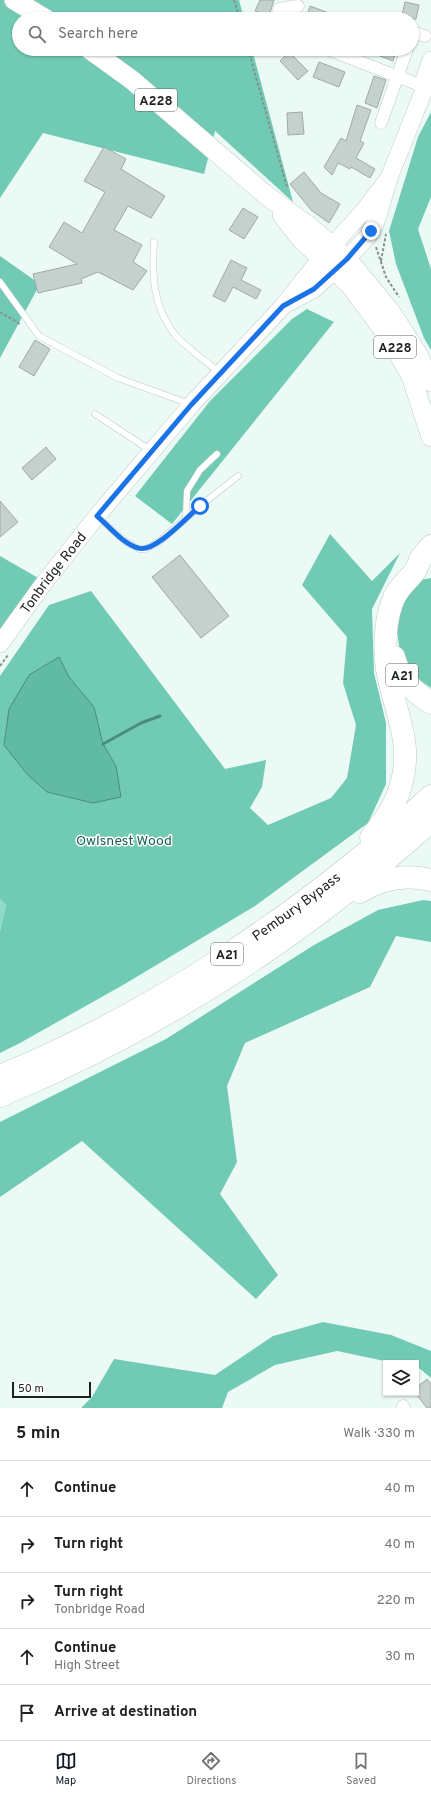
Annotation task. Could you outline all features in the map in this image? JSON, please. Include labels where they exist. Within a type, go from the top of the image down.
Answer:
[{"type":"highway","name":"A21","points":[[347,868],[392,809],[398,796],[405,769],[405,739],[387,670],[385,653],[387,622],[392,601],[405,581],[423,568],[421,558],[431,546]]},
{"type":"highway","name":"A21","points":[[387,637],[396,666],[405,682],[412,690],[431,703]]},
{"type":"highway","name":"Pembury Bypass","points":[[0,1076],[82,1038],[143,1006],[184,982],[250,939],[320,890],[431,796]]},
{"type":"highway","name":"Pembury Bypass","points":[[0,1096],[88,1056],[150,1024],[261,955],[330,905],[431,821]]},
{"type":"highway","name":"A21","points":[[330,905],[354,895],[372,884],[386,879],[412,877],[431,880]]},
{"type":"main road","points":[[14,0],[34,12]]},
{"type":"main road","name":"A228","points":[[99,56],[132,80],[266,195],[390,310],[417,353],[431,382]]},
{"type":"main road","name":"A228","points":[[334,258],[354,291],[399,353],[419,396],[431,437]]},
{"type":"street","points":[[345,56],[422,86]]},
{"type":"street","points":[[381,123],[404,56]]},
{"type":"street","name":"Tonbridge Road","points":[[0,644],[44,583],[97,516],[191,405],[283,306],[314,289],[362,213],[388,178],[424,90],[422,86],[431,60]]},
{"type":"lane","points":[[154,242],[152,272],[159,309],[176,336],[220,373]]},
{"type":"lane","points":[[0,282],[39,336],[118,378],[191,405]]},
{"type":"lane","points":[[95,414],[151,451]]},
{"type":"lane","points":[[186,518],[187,490],[200,470],[217,454]]},
{"type":"lane","points":[[97,516],[125,541],[139,549],[152,546],[228,482],[238,476]]},
{"type":"path","points":[[234,0],[238,12]]},
{"type":"path","points":[[250,56],[287,187]]},
{"type":"shaded area","points":[[59,657],[69,677],[94,707],[103,744],[116,766],[121,797],[93,803],[47,792],[27,774],[4,745],[9,709],[29,675]]},
{"type":"shaded area","points":[[0,899],[6,905],[0,931]]},
{"type":"green space","points":[[0,0],[239,0],[242,12],[12,12],[12,56],[254,56],[293,202],[215,131],[204,174],[43,133],[0,198]]},
{"type":"green space","points":[[431,112],[431,197],[418,229],[431,269],[431,350],[424,338],[396,264],[389,231],[418,137]]},
{"type":"green space","points":[[0,256],[40,284],[0,358]]},
{"type":"green space","points":[[307,309],[334,322],[172,524],[135,496],[210,401],[292,319]]},
{"type":"green space","name":"Owlsnest Wood","points":[[330,534],[372,581],[400,553],[372,609],[374,673],[386,723],[386,784],[368,823],[255,906],[123,985],[0,1053],[0,931],[6,905],[0,899],[0,676],[49,605],[91,591],[225,769],[266,760],[262,787],[250,808],[268,825],[331,798],[347,778],[356,725],[343,683],[347,637],[302,585]]},
{"type":"green space","points":[[0,556],[40,579],[0,631]]},
{"type":"green space","points":[[431,578],[431,688],[414,676],[399,646],[396,621],[406,597],[420,580]]},
{"type":"green space","points":[[423,900],[431,901],[431,942],[396,936],[370,987],[245,1043],[227,1086],[237,1162],[220,1194],[278,1275],[256,1299],[82,1141],[0,1197],[0,1122],[166,1039],[314,945],[378,910]]},
{"type":"green space","points":[[323,1322],[391,1335],[431,1351],[431,1378],[419,1368],[419,1360],[383,1361],[337,1351],[275,1365],[228,1392],[222,1408],[81,1408],[92,1397],[114,1359],[215,1375],[273,1336]]},
{"type":"building","points":[[260,0],[274,0],[270,12],[255,11]]},
{"type":"building","points":[[405,2],[419,5],[418,12],[403,12]]},
{"type":"building","points":[[310,6],[326,12],[308,12]]},
{"type":"building","points":[[285,56],[293,56],[308,71],[298,80],[280,61]]},
{"type":"building","points":[[380,56],[394,56],[393,61]]},
{"type":"building","points":[[319,62],[345,72],[339,87],[313,77]]},
{"type":"building","points":[[374,76],[386,80],[377,108],[365,103]]},
{"type":"building","points":[[357,105],[371,110],[360,141],[364,143],[356,158],[375,169],[370,178],[351,167],[350,169],[338,163],[332,175],[324,167],[341,138],[346,141]]},
{"type":"building","points":[[302,112],[304,134],[288,135],[287,113]]},
{"type":"building","points":[[104,147],[126,159],[121,169],[165,196],[151,218],[128,206],[114,230],[142,245],[133,262],[147,271],[133,290],[98,272],[81,279],[82,283],[38,293],[33,274],[77,264],[49,247],[64,222],[82,233],[105,192],[84,181]]},
{"type":"building","points":[[304,172],[321,193],[340,204],[329,223],[311,210],[290,184]]},
{"type":"building","points":[[243,208],[258,217],[244,239],[229,230]]},
{"type":"building","points":[[231,260],[247,268],[241,280],[261,290],[256,299],[233,287],[225,302],[213,296]]},
{"type":"building","points":[[35,340],[50,349],[34,376],[19,367]]},
{"type":"building","points":[[46,447],[56,459],[32,480],[22,468]]},
{"type":"building","points":[[0,501],[18,522],[0,537]]},
{"type":"building","points":[[180,555],[229,616],[201,638],[152,577]]},
{"type":"building","points":[[427,1379],[431,1384],[431,1408],[427,1408],[418,1396],[419,1396],[419,1386]]},
{"type":"waterway","points":[[103,744],[141,723],[160,716]]},
{"type":"route","points":[[200,506],[160,541],[146,549],[139,549],[125,541],[97,516],[191,405],[283,306],[314,289],[347,259],[371,231]]}]
